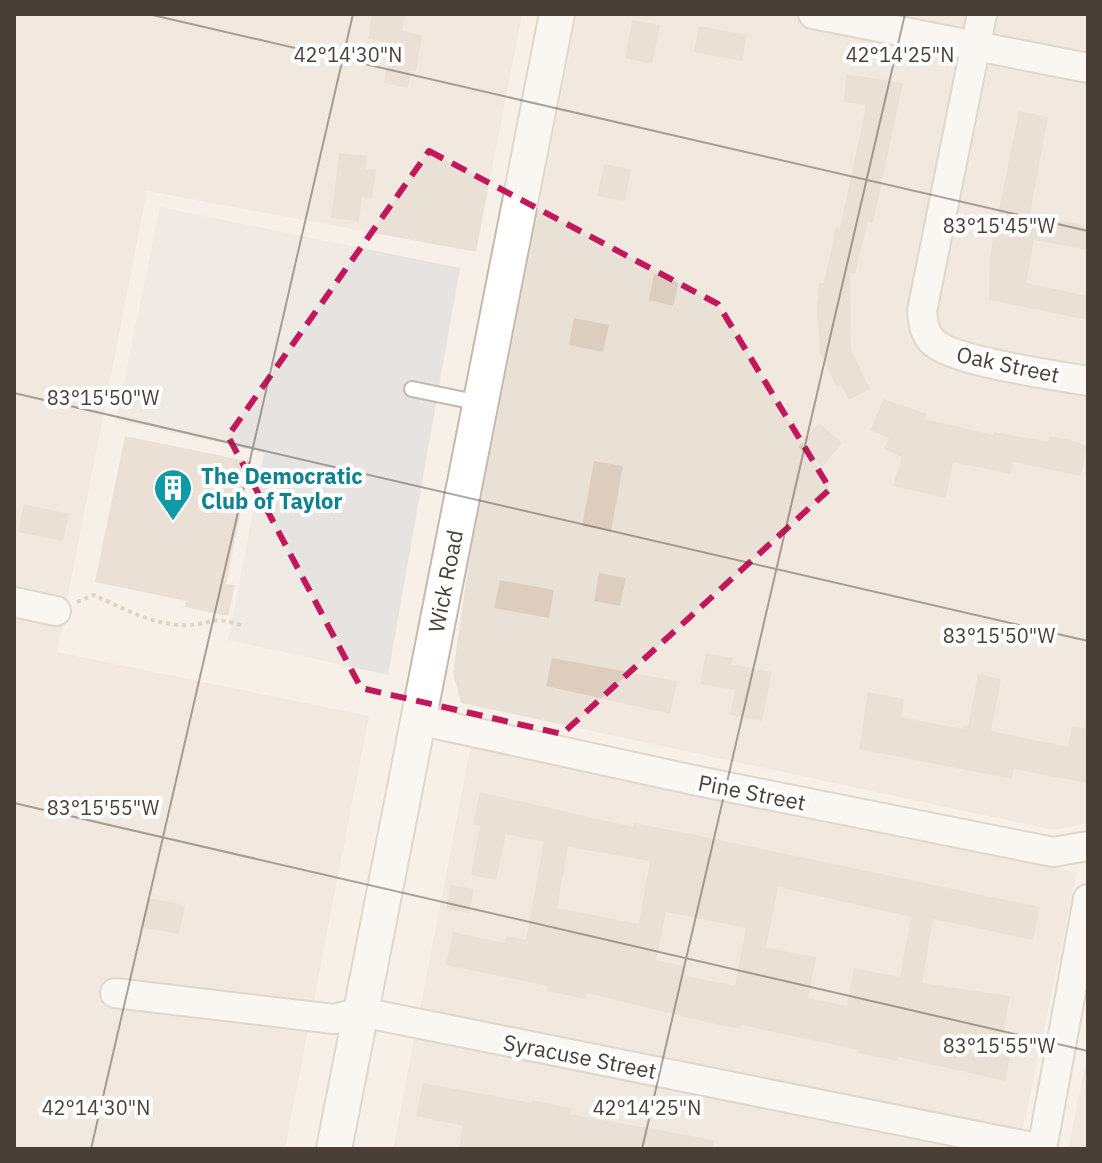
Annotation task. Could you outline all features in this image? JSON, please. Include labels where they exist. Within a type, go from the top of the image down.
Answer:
[{"type":"street","name":"Wick Road","points":[[334,1149],[557,14]]},
{"type":"street","points":[[813,14],[1088,68]]},
{"type":"street","points":[[977,45],[982,14]]},
{"type":"street","name":"Oak Street","points":[[977,45],[922,311],[924,329],[932,340],[954,354],[1088,381]]},
{"type":"street","points":[[14,602],[56,611]]},
{"type":"street","name":"Pine Street","points":[[418,720],[713,784],[1053,852],[1088,846]]},
{"type":"street","points":[[1042,1149],[1088,899]]},
{"type":"street","name":"Syracuse Street","points":[[115,993],[334,1019],[361,1012],[1042,1149]]},
{"type":"lane","points":[[412,389],[480,403]]},
{"type":"path","points":[[56,611],[94,595],[143,617],[189,625],[217,617],[244,626]]},
{"type":"highlighted area","points":[[429,151],[718,304],[830,489],[562,734],[361,688],[228,436]]},
{"type":"shaded area","points":[[14,14],[522,14],[476,252],[147,191],[57,652],[369,716],[285,1149],[14,1149]]},
{"type":"shaded area","points":[[577,14],[1088,14],[1088,823],[1053,830],[461,703],[453,673],[469,561]]},
{"type":"shaded area","points":[[160,207],[460,268],[388,675],[228,640],[264,453],[116,420]]},
{"type":"shaded area","points":[[471,745],[1077,872],[1019,1149],[393,1149]]},
{"type":"shaded area","points":[[1088,1051],[1088,1149],[1068,1149]]},
{"type":"building","points":[[372,14],[405,14],[402,31],[422,35],[416,72],[411,71],[408,88],[384,83],[391,43],[368,39]]},
{"type":"building","points":[[632,20],[660,25],[652,64],[625,58]]},
{"type":"building","points":[[699,26],[747,35],[742,61],[694,52]]},
{"type":"building","points":[[846,74],[903,83],[873,223],[868,221],[855,274],[850,273],[851,350],[870,389],[849,400],[841,385],[837,387],[820,353],[817,309],[819,283],[824,283],[836,227],[840,228],[865,112],[865,105],[844,102]]},
{"type":"building","points":[[1019,111],[1048,117],[1030,214],[1088,226],[1088,250],[1034,240],[1026,283],[1088,296],[1088,320],[989,300],[990,255]]},
{"type":"building","points":[[339,153],[367,156],[366,169],[376,170],[372,198],[362,197],[359,221],[331,218]]},
{"type":"building","points":[[604,164],[631,169],[625,201],[597,196]]},
{"type":"building","points":[[654,274],[679,280],[673,306],[649,300]]},
{"type":"building","points":[[574,318],[609,325],[603,352],[569,345]]},
{"type":"building","points":[[884,399],[927,414],[925,419],[993,435],[994,432],[1048,442],[1049,436],[1075,441],[1087,446],[1081,476],[1013,462],[1011,474],[953,462],[946,498],[893,486],[902,457],[884,449],[889,438],[870,430]]},
{"type":"building","points":[[819,423],[842,443],[822,467],[798,447]]},
{"type":"building","name":"The Democratic Club of Taylor","points":[[125,436],[251,462],[226,584],[235,585],[228,616],[185,607],[186,601],[95,582]]},
{"type":"building","points":[[594,461],[623,466],[611,531],[582,526]]},
{"type":"building","points":[[24,504],[69,514],[63,541],[18,532]]},
{"type":"building","points":[[599,573],[626,578],[620,606],[594,601]]},
{"type":"building","points":[[500,580],[554,590],[549,618],[494,608]]},
{"type":"building","points":[[706,653],[733,658],[731,664],[772,672],[762,721],[730,715],[735,690],[700,684]]},
{"type":"building","points":[[552,658],[677,681],[670,714],[546,686]]},
{"type":"building","points":[[978,674],[1001,679],[991,731],[1068,747],[1072,726],[1088,729],[1088,783],[1014,769],[1012,779],[859,749],[868,692],[904,699],[901,717],[963,729],[964,725],[968,726]]},
{"type":"building","points":[[480,792],[633,827],[634,823],[686,833],[1040,907],[1033,940],[933,919],[922,983],[1010,996],[1001,1046],[1012,1048],[1005,1081],[898,1057],[897,1061],[858,1053],[859,1050],[741,1025],[740,1029],[706,1022],[587,993],[586,999],[547,991],[548,986],[446,965],[453,932],[505,943],[507,936],[526,940],[544,842],[506,834],[496,880],[471,875],[480,826],[473,825]],"holes":[[[568,847],[650,861],[639,924],[557,908]],[[778,887],[911,917],[900,977],[854,968],[847,1006],[808,998],[816,957],[766,948]],[[666,912],[746,928],[735,986],[682,975],[684,966],[656,960]]]},
{"type":"building","points":[[451,885],[474,889],[469,913],[446,909]]},
{"type":"building","points":[[148,898],[185,905],[179,934],[141,927]]},
{"type":"building","points":[[423,1083],[532,1103],[532,1100],[571,1108],[570,1114],[714,1140],[713,1149],[459,1149],[463,1126],[416,1116]]},
{"type":"place","name":"The Democratic Club of Taylor","points":[[173,522]]}]
